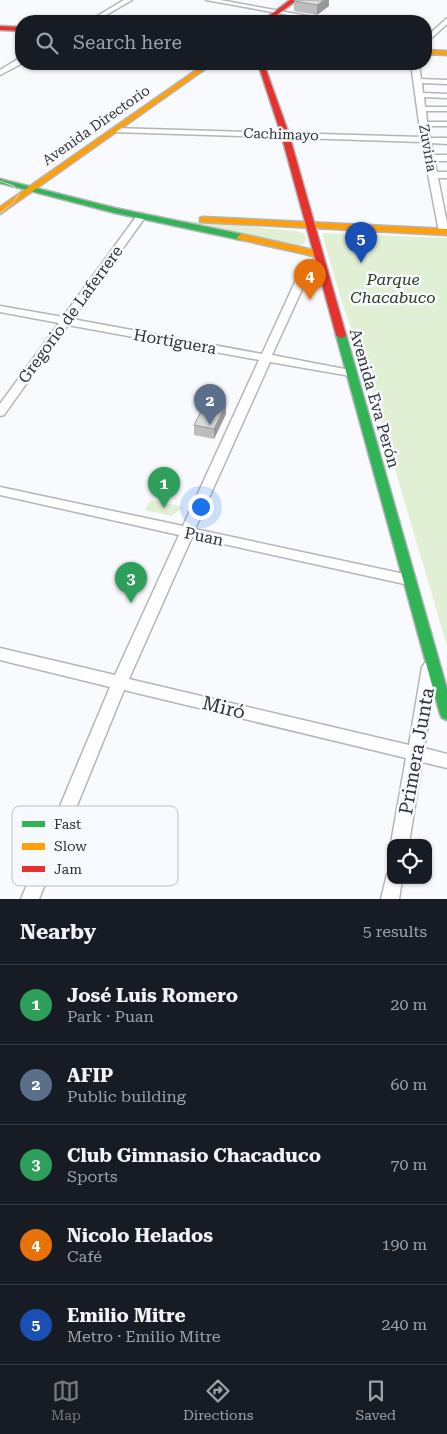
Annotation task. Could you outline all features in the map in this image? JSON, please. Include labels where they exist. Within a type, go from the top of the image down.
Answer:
[{"type":"street","points":[[103,15],[129,0]]},
{"type":"street","points":[[209,0],[296,15]]},
{"type":"street","points":[[274,15],[294,0]]},
{"type":"street","points":[[432,34],[447,20]]},
{"type":"street","points":[[2,29],[15,30]]},
{"type":"street","points":[[432,52],[447,53]]},
{"type":"street","points":[[0,73],[4,68]]},
{"type":"street","name":"Avenida Directorio","points":[[0,211],[200,70]]},
{"type":"street","name":"Avenida Eva Perón","points":[[263,70],[285,134],[309,227],[447,714]]},
{"type":"street","name":"Zuviría","points":[[416,70],[432,175],[442,194],[445,232]]},
{"type":"street","points":[[417,81],[447,82]]},
{"type":"street","points":[[420,95],[447,96]]},
{"type":"street","points":[[421,109],[447,110]]},
{"type":"street","points":[[423,124],[447,124]]},
{"type":"street","name":"Cachimayo","points":[[114,130],[285,134],[447,141]]},
{"type":"street","points":[[429,158],[447,158]]},
{"type":"street","points":[[432,175],[447,175]]},
{"type":"street","points":[[0,180],[141,216],[318,257],[300,282],[120,681],[68,806]]},
{"type":"street","points":[[141,216],[309,227],[445,232]]},
{"type":"street","name":"Gregorio de Laferrere","points":[[0,412],[141,216]]},
{"type":"street","name":"Hortiguera","points":[[0,308],[350,372]]},
{"type":"street","name":"Puan","points":[[0,491],[409,580]]},
{"type":"street","name":"Miró","points":[[0,654],[120,681],[447,761]]},
{"type":"street","name":"Primera Junta","points":[[401,839],[431,659]]},
{"type":"street","points":[[390,899],[392,884]]},
{"type":"street","points":[[30,899],[35,886]]},
{"type":"green space","points":[[157,218],[296,231],[305,234],[306,239],[304,244],[298,246]]},
{"type":"green space","name":"Parque Chacabuco","points":[[322,233],[447,238],[447,646],[368,377],[340,296]]},
{"type":"green space","points":[[150,500],[184,507],[171,516],[145,510]]},
{"type":"building","points":[[295,0],[324,0],[317,5]]},
{"type":"building","points":[[207,400],[226,404],[214,429],[194,425]]},
{"type":"tram line","points":[[0,181],[14,186],[19,194],[13,203],[0,213]]},
{"type":"traffic: fast","points":[[0,181],[115,210],[241,237]]},
{"type":"traffic: fast","points":[[341,335],[447,714]]},
{"type":"traffic: slow","points":[[432,52],[447,53]]},
{"type":"traffic: slow","points":[[0,211],[200,70]]},
{"type":"traffic: slow","points":[[203,220],[447,232]]},
{"type":"traffic: slow","points":[[241,237],[318,254]]},
{"type":"traffic: jam","points":[[273,15],[294,0]]},
{"type":"traffic: jam","points":[[0,28],[15,29]]},
{"type":"traffic: jam","points":[[263,70],[285,134],[341,335]]},
{"type":"place","name":"Emilio Mitre","points":[[361,263]]},
{"type":"place","name":"Nicolo Helados","points":[[310,300]]},
{"type":"place","name":"AFIP","points":[[210,425]]},
{"type":"place","name":"José Luis Romero","points":[[164,508]]},
{"type":"place","name":"Club Gimnasio Chacaduco","points":[[131,603]]}]
